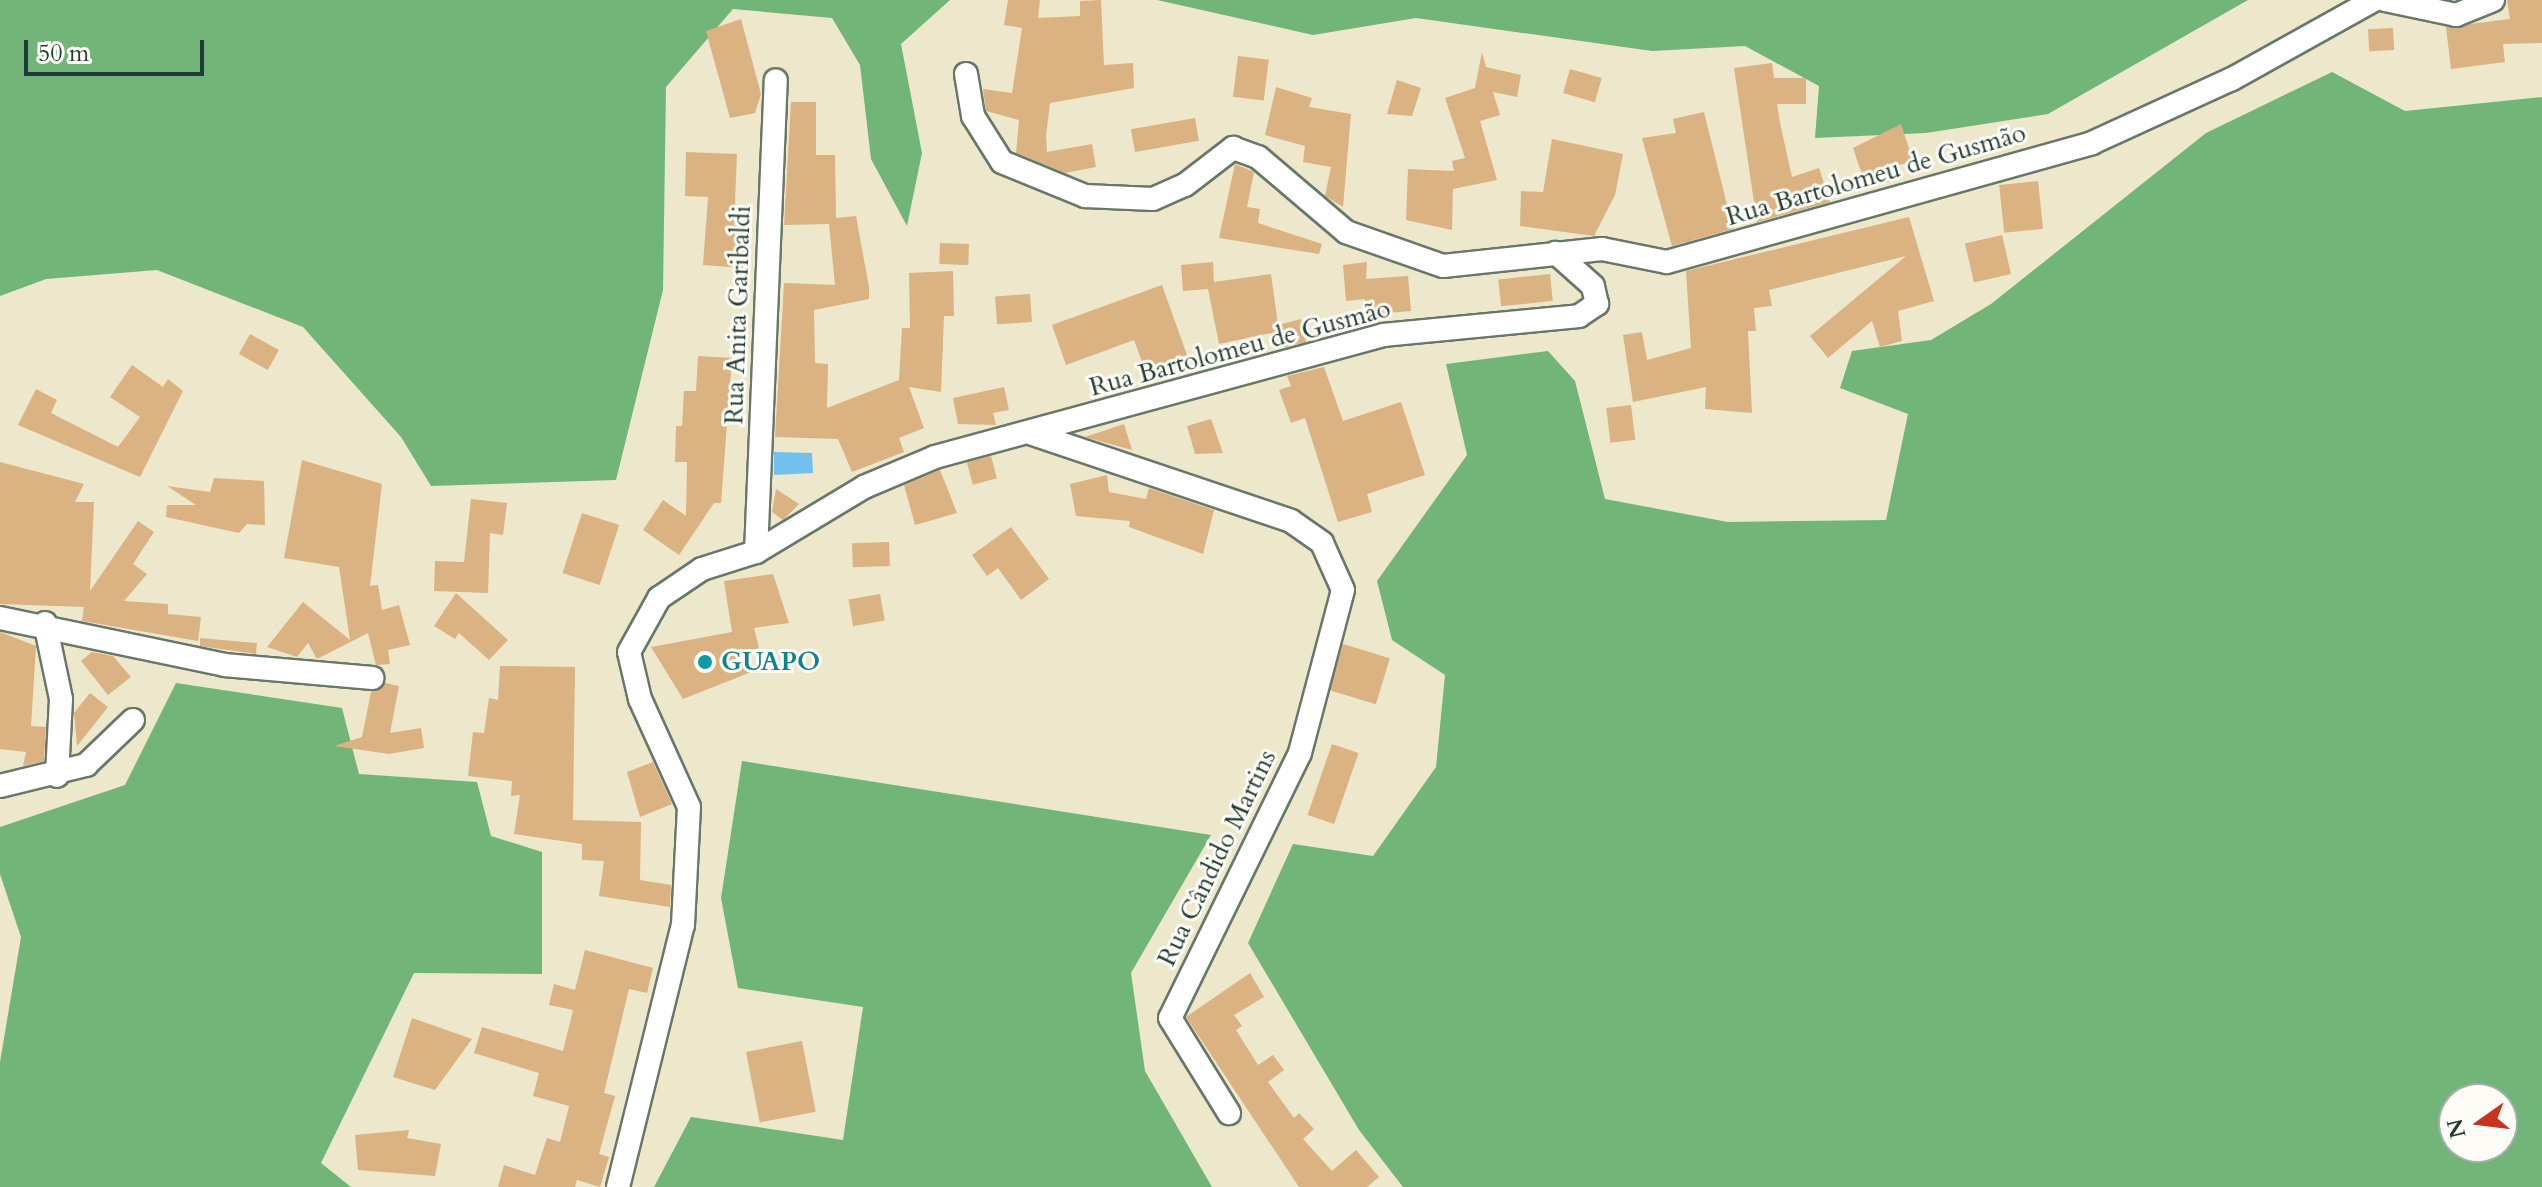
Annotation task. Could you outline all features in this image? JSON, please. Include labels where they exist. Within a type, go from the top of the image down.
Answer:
[{"type":"street","name":"Rua Bartolomeu de Gusmão","points":[[1556,253],[1602,249],[1667,262],[2092,143],[2232,79],[2374,0]]},
{"type":"street","points":[[2385,0],[2456,15],[2493,0]]},
{"type":"street","points":[[966,74],[984,141],[1002,162],[1049,186],[1128,202],[1153,199],[1185,185],[1233,148],[1246,150],[1317,212],[1381,249],[1443,266],[1556,253]]},
{"type":"street","name":"Rua Anita Garibaldi","points":[[756,552],[776,80]]},
{"type":"street","name":"Rua Bartolomeu de Gusmão","points":[[618,1187],[683,925],[689,842],[689,807],[640,699],[629,652],[641,621],[677,582],[756,552],[902,469],[1383,335],[1579,316],[1597,304],[1593,286],[1556,253]]},
{"type":"street","name":"Rua Cândido Martins","points":[[1033,434],[1291,521],[1322,543],[1343,590],[1300,753],[1170,1018],[1229,1113]]},
{"type":"street","points":[[0,618],[45,623],[224,665],[372,678]]},
{"type":"street","points":[[45,623],[61,699],[57,776]]},
{"type":"street","points":[[0,786],[57,776],[111,748],[133,720]]},
{"type":"green space","points":[[0,0],[950,0],[901,44],[922,153],[907,226],[871,159],[860,65],[832,18],[733,9],[666,87],[663,290],[616,480],[431,486],[401,437],[303,327],[157,270],[46,279],[0,296]]},
{"type":"green space","points":[[1157,0],[2248,0],[2048,114],[1926,133],[1815,138],[1819,86],[1745,46],[1652,51],[1416,18],[1313,35]]},
{"type":"green space","points":[[2332,72],[2405,111],[2542,97],[2542,1187],[1403,1187],[1359,1130],[1248,943],[1293,844],[1373,856],[1436,767],[1445,675],[1392,640],[1377,581],[1467,455],[1446,364],[1548,351],[1575,381],[1605,499],[1728,522],[1886,520],[1908,414],[1840,388],[1852,351],[1931,340],[1991,304],[2206,133]]},
{"type":"green space","points":[[176,683],[342,708],[359,774],[477,782],[491,836],[542,852],[542,974],[414,973],[321,1163],[351,1187],[0,1187],[0,1062],[21,937],[0,874],[0,827],[125,785]]},
{"type":"green space","points":[[742,761],[1211,835],[1131,973],[1145,1071],[1212,1187],[654,1187],[691,1117],[843,1140],[863,1007],[738,988],[721,898]]},
{"type":"water","points":[[774,452],[812,453],[813,473],[774,475]]},
{"type":"building","points":[[1008,0],[1040,0],[1038,18],[1080,16],[1080,1],[1101,0],[1104,65],[1133,63],[1134,88],[1050,103],[1046,136],[1047,152],[1092,144],[1096,167],[1065,173],[1016,153],[1019,120],[986,111],[983,89],[1012,93],[1022,28],[1004,25]]},
{"type":"building","points":[[2507,0],[2542,0],[2542,43],[2503,44],[2505,62],[2451,69],[2446,27],[2510,19]]},
{"type":"building","points":[[741,19],[761,94],[755,113],[730,118],[706,31]]},
{"type":"building","points":[[2393,28],[2394,50],[2369,51],[2368,29]]},
{"type":"building","points":[[1482,52],[1486,67],[1521,75],[1517,97],[1493,92],[1500,115],[1480,121],[1497,180],[1453,189],[1452,230],[1406,220],[1408,169],[1454,171],[1452,161],[1465,158],[1445,98],[1475,88]]},
{"type":"building","points":[[1238,56],[1269,60],[1264,100],[1233,97]]},
{"type":"building","points":[[1772,63],[1774,78],[1806,78],[1806,104],[1777,104],[1780,123],[1792,177],[1819,168],[1830,202],[1757,222],[1734,68]]},
{"type":"building","points":[[1570,69],[1602,78],[1595,102],[1563,93]]},
{"type":"building","points":[[1397,80],[1421,88],[1412,116],[1387,114]]},
{"type":"building","points":[[1276,87],[1312,98],[1309,107],[1351,114],[1343,207],[1325,196],[1331,167],[1303,162],[1305,146],[1265,135]]},
{"type":"building","points":[[791,102],[816,102],[816,155],[835,155],[836,218],[856,216],[869,287],[869,299],[814,310],[815,363],[828,364],[827,408],[899,380],[902,328],[910,328],[909,273],[953,271],[954,316],[944,316],[941,392],[909,387],[924,428],[899,438],[904,452],[852,472],[838,439],[775,437],[784,283],[835,285],[829,224],[784,225]]},
{"type":"building","points":[[1704,112],[1733,229],[1672,246],[1642,138],[1676,133],[1673,119]]},
{"type":"building","points":[[1195,118],[1199,141],[1135,152],[1131,129]]},
{"type":"building","points":[[1901,124],[1913,161],[1889,168],[1893,180],[1867,189],[1853,148]]},
{"type":"building","points":[[1552,139],[1623,154],[1615,195],[1594,236],[1520,226],[1521,191],[1543,192]]},
{"type":"building","points":[[686,152],[737,154],[734,225],[746,226],[743,268],[703,265],[708,197],[685,196]]},
{"type":"building","points":[[1235,164],[1254,172],[1247,207],[1260,209],[1258,223],[1322,244],[1319,254],[1219,238]]},
{"type":"building","points":[[2038,181],[2043,229],[2004,233],[1999,185]]},
{"type":"building","points":[[1909,217],[1934,301],[1898,311],[1902,341],[1880,347],[1872,321],[1828,358],[1810,336],[1906,256],[1769,290],[1772,306],[1754,308],[1756,331],[1748,331],[1752,413],[1705,409],[1706,387],[1633,402],[1623,335],[1642,332],[1647,360],[1691,348],[1686,271]]},
{"type":"building","points":[[2002,235],[2011,274],[1974,283],[1965,244]]},
{"type":"building","points":[[940,243],[969,244],[968,265],[939,264]]},
{"type":"building","points":[[1213,262],[1214,282],[1271,274],[1278,325],[1301,319],[1306,342],[1277,349],[1271,333],[1219,344],[1208,289],[1183,291],[1181,265]]},
{"type":"building","points":[[1367,262],[1366,279],[1408,276],[1411,311],[1366,315],[1365,299],[1346,301],[1343,265]]},
{"type":"building","points":[[1550,274],[1553,301],[1501,306],[1498,279]]},
{"type":"building","points":[[1162,285],[1187,355],[1145,370],[1134,340],[1066,365],[1052,325]]},
{"type":"building","points":[[1030,294],[1032,322],[997,324],[995,296]]},
{"type":"building","points":[[250,334],[279,350],[268,370],[239,354]]},
{"type":"building","points":[[698,356],[732,358],[721,503],[714,503],[679,555],[643,530],[663,500],[686,516],[687,462],[675,462],[676,426],[682,426],[684,391],[696,391]]},
{"type":"building","points":[[132,365],[163,387],[168,379],[183,391],[140,477],[18,425],[36,389],[57,400],[51,413],[118,447],[140,417],[110,397]]},
{"type":"building","points":[[1324,367],[1343,421],[1401,402],[1425,475],[1367,494],[1372,512],[1338,522],[1305,418],[1291,423],[1279,390],[1291,386],[1287,376]]},
{"type":"building","points":[[1004,387],[1009,410],[993,413],[996,425],[958,424],[953,398]]},
{"type":"building","points":[[1631,405],[1635,440],[1610,443],[1606,408]]},
{"type":"building","points":[[1211,419],[1223,453],[1195,454],[1187,426]]},
{"type":"building","points":[[1124,424],[1132,450],[1085,437]]},
{"type":"building","points":[[991,456],[997,478],[973,485],[967,462]]},
{"type":"building","points":[[302,460],[382,484],[370,586],[378,585],[382,610],[399,605],[410,645],[388,650],[390,664],[376,665],[368,633],[317,659],[308,643],[297,657],[267,647],[303,602],[350,640],[339,567],[284,558]]},
{"type":"building","points":[[0,462],[84,484],[75,502],[94,502],[90,591],[138,521],[154,532],[133,564],[147,574],[124,601],[168,604],[168,614],[201,617],[198,641],[82,621],[84,607],[0,604]]},
{"type":"building","points":[[940,470],[957,513],[915,525],[904,485]]},
{"type":"building","points":[[1107,475],[1109,492],[1146,499],[1149,488],[1214,510],[1203,554],[1129,527],[1130,521],[1076,516],[1070,484]]},
{"type":"building","points":[[214,478],[264,481],[265,525],[247,524],[239,533],[166,517],[167,505],[196,505],[167,486],[210,492]]},
{"type":"building","points":[[776,489],[799,504],[783,520],[772,512]]},
{"type":"building","points":[[471,499],[507,503],[503,535],[490,533],[488,593],[434,591],[435,561],[464,562]]},
{"type":"building","points":[[582,513],[619,525],[600,585],[563,573]]},
{"type":"building","points":[[1011,527],[1049,579],[1021,600],[998,568],[987,576],[972,555]]},
{"type":"building","points":[[889,542],[890,566],[853,567],[852,543]]},
{"type":"building","name":"GUAPO","points":[[773,574],[789,623],[754,628],[759,648],[747,652],[754,671],[683,699],[651,647],[732,632],[724,581]]},
{"type":"building","points":[[456,593],[508,640],[489,660],[459,633],[455,639],[434,626]]},
{"type":"building","points":[[880,594],[885,621],[853,626],[848,600]]},
{"type":"building","points":[[0,632],[36,646],[31,726],[46,727],[44,761],[23,766],[26,752],[0,749]]},
{"type":"building","points":[[200,638],[257,643],[256,654],[200,646]]},
{"type":"building","points":[[1343,644],[1390,658],[1376,704],[1329,690]]},
{"type":"building","points":[[92,652],[113,656],[131,677],[108,695],[81,661]]},
{"type":"building","points":[[500,666],[575,667],[573,820],[641,822],[640,880],[671,885],[670,907],[599,896],[604,861],[582,860],[582,844],[514,834],[520,795],[511,796],[512,781],[468,776],[473,732],[484,733],[489,698],[498,700]]},
{"type":"building","points":[[385,683],[399,686],[390,733],[421,728],[424,748],[389,754],[334,746],[362,737],[371,692]]},
{"type":"building","points":[[90,693],[108,707],[77,746],[74,713]]},
{"type":"building","points":[[1332,744],[1358,753],[1334,824],[1308,815]]},
{"type":"building","points":[[653,762],[672,804],[640,817],[627,772]]},
{"type":"building","points":[[585,950],[653,968],[647,993],[629,989],[604,1093],[615,1096],[599,1154],[609,1157],[600,1187],[577,1180],[575,1187],[498,1187],[504,1165],[535,1175],[547,1138],[560,1142],[569,1106],[533,1096],[539,1073],[474,1053],[482,1027],[563,1051],[573,1010],[549,1005],[554,984],[575,990]]},
{"type":"building","points":[[1250,973],[1264,997],[1234,1015],[1242,1026],[1236,1030],[1258,1065],[1273,1055],[1284,1070],[1268,1082],[1294,1118],[1299,1113],[1314,1129],[1303,1139],[1332,1171],[1356,1150],[1379,1177],[1367,1187],[1299,1187],[1186,1017]]},
{"type":"building","points":[[412,1018],[472,1039],[435,1090],[393,1077]]},
{"type":"building","points":[[802,1041],[816,1112],[760,1123],[746,1052]]},
{"type":"building","points":[[409,1130],[407,1138],[441,1144],[435,1176],[358,1170],[355,1135]]},
{"type":"place","name":"GUAPO","points":[[705,662]]}]
